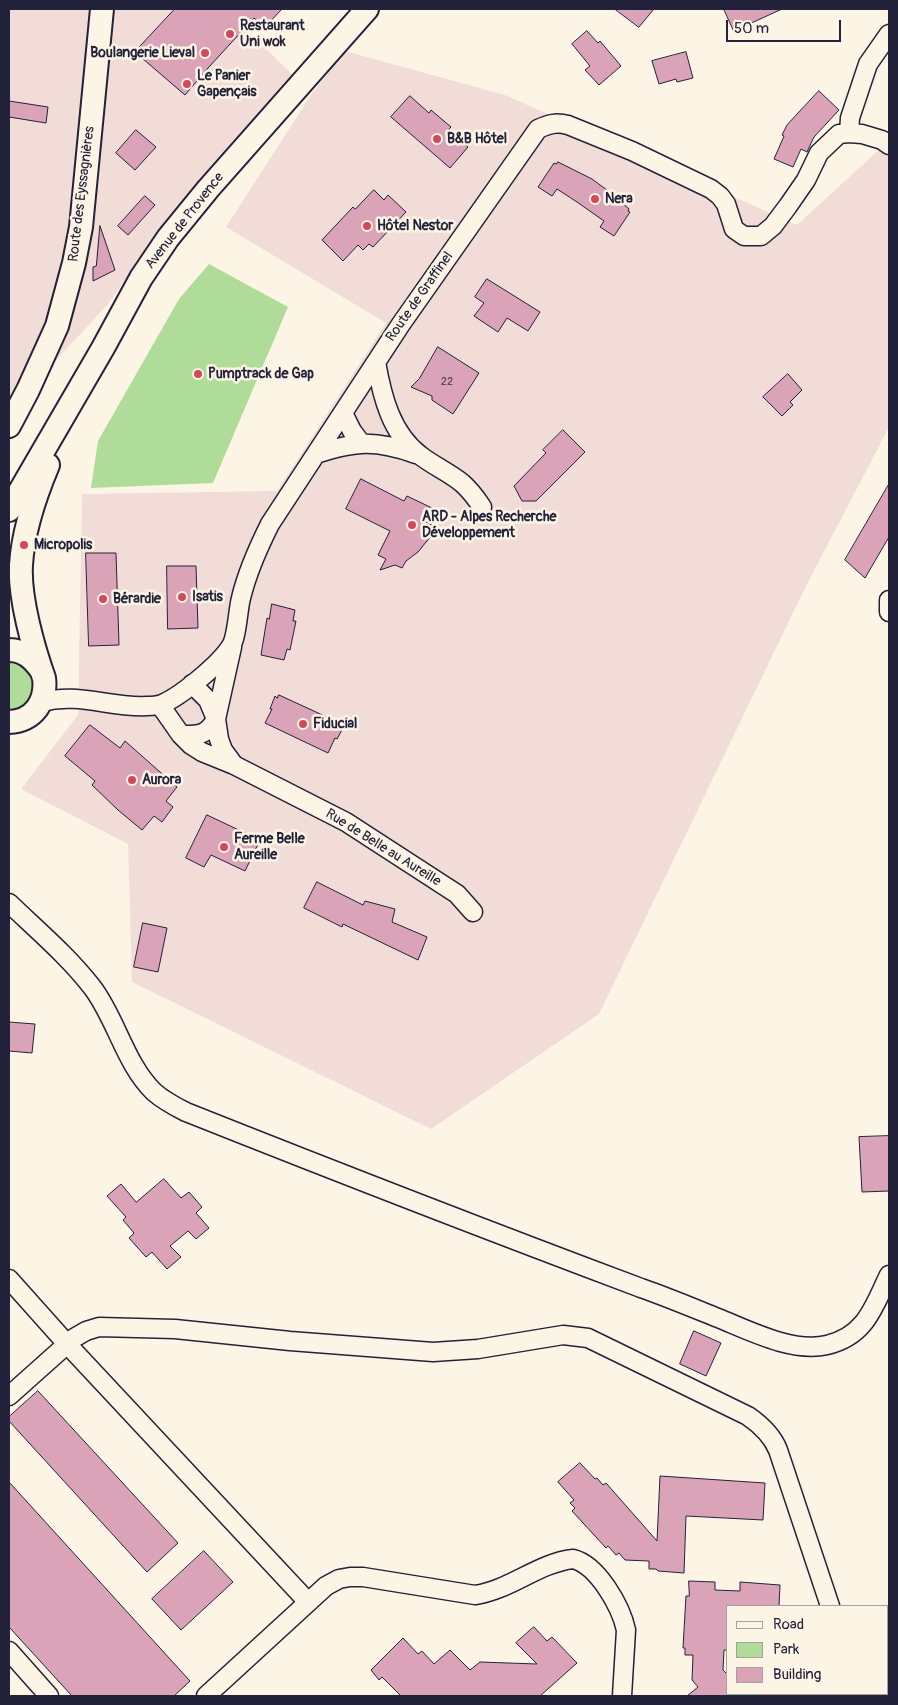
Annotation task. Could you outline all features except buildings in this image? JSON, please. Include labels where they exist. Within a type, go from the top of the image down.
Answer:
[{"type":"main road","name":"Route des Eyssagnières","points":[[9,426],[28,390],[57,326],[74,264],[81,227],[102,9]]},
{"type":"main road","name":"Avenue de Provence","points":[[9,510],[142,278],[168,238],[208,189],[367,9]]},
{"type":"main road","points":[[14,726],[35,710],[41,702],[45,687],[25,609],[21,583],[24,545],[38,490],[103,348]]},
{"type":"main road","points":[[9,650],[22,652],[30,657],[43,674]]},
{"type":"street","points":[[889,34],[868,64],[850,118],[849,133],[862,134],[882,140],[889,145]]},
{"type":"street","name":"Route de Graffinel","points":[[232,645],[241,596],[270,524],[376,362],[538,129],[550,123],[568,125],[697,181],[720,196],[726,204],[734,229],[744,236],[761,236],[773,226],[806,180],[819,153],[838,134],[849,133]]},
{"type":"street","points":[[376,362],[380,388],[388,411],[400,435],[419,455]]},
{"type":"street","points":[[357,391],[388,411]]},
{"type":"street","points":[[367,444],[386,433],[388,411]]},
{"type":"street","points":[[343,413],[352,431],[367,444]]},
{"type":"street","points":[[316,454],[341,446],[392,445],[419,455],[460,482],[472,492],[482,507]]},
{"type":"street","points":[[889,600],[889,612]]},
{"type":"street","points":[[41,702],[64,698],[129,706],[160,705],[192,684],[213,666],[232,645]]},
{"type":"street","points":[[181,735],[204,733],[216,720],[232,645]]},
{"type":"street","points":[[43,674],[66,691],[92,700]]},
{"type":"street","points":[[192,684],[208,700],[216,720],[221,744],[234,765]]},
{"type":"street","name":"Rue de Belle au Aureille","points":[[160,705],[181,735],[191,745],[346,822],[457,894],[473,912]]},
{"type":"street","points":[[9,903],[92,986],[103,1002],[130,1057],[146,1082],[170,1104],[186,1112],[404,1199],[784,1342],[808,1347],[827,1345],[842,1340],[859,1329],[870,1315],[889,1274]]},
{"type":"street","points":[[9,1279],[67,1344],[308,1602]]},
{"type":"street","points":[[9,1396],[67,1344],[86,1331],[99,1327],[175,1329],[290,1341],[433,1352],[478,1349],[563,1335],[588,1338],[748,1416],[770,1435],[778,1450],[830,1605]]},
{"type":"street","points":[[206,1696],[332,1582],[350,1577],[362,1577],[468,1594],[481,1594],[493,1591],[568,1560],[577,1560],[587,1566],[603,1583],[624,1620],[626,1630],[622,1696]]},
{"type":"street","points":[[9,1651],[49,1696]]},
{"type":"shaded area","points":[[9,9],[225,9],[296,78],[165,224],[108,304],[9,411]]},
{"type":"shaded area","points":[[345,51],[505,95],[797,225],[882,147],[889,154],[889,427],[806,586],[599,1014],[431,1129],[132,982],[128,844],[21,789],[78,715],[82,494],[277,491],[386,323],[226,227],[313,92]]},
{"type":"green space","name":"Pumptrack de Gap","points":[[209,264],[288,307],[213,483],[91,488],[98,441],[179,299]]},
{"type":"green space","points":[[9,659],[18,661],[35,679],[29,704],[9,713]]},
{"type":"place","name":"Restaurant Uni wok","points":[[230,34]]},
{"type":"place","name":"Boulangerie Lieval","points":[[205,53]]},
{"type":"place","name":"Le Panier Gapençais","points":[[187,84]]},
{"type":"place","name":"B&B Hôtel","points":[[437,139]]},
{"type":"place","name":"Nera","points":[[595,199]]},
{"type":"place","name":"Hôtel Nestor","points":[[367,226]]},
{"type":"place","name":"Pumptrack de Gap","points":[[198,374]]},
{"type":"place","name":"ARD - Alpes Recherche Développement","points":[[412,525]]},
{"type":"place","name":"Micropolis","points":[[24,545]]},
{"type":"place","name":"Isatis","points":[[182,597]]},
{"type":"place","name":"Bérardie","points":[[103,599]]},
{"type":"place","name":"Fiducial","points":[[303,724]]},
{"type":"place","name":"Aurora","points":[[132,780]]},
{"type":"place","name":"Ferme Belle Aureille","points":[[224,847]]}]
